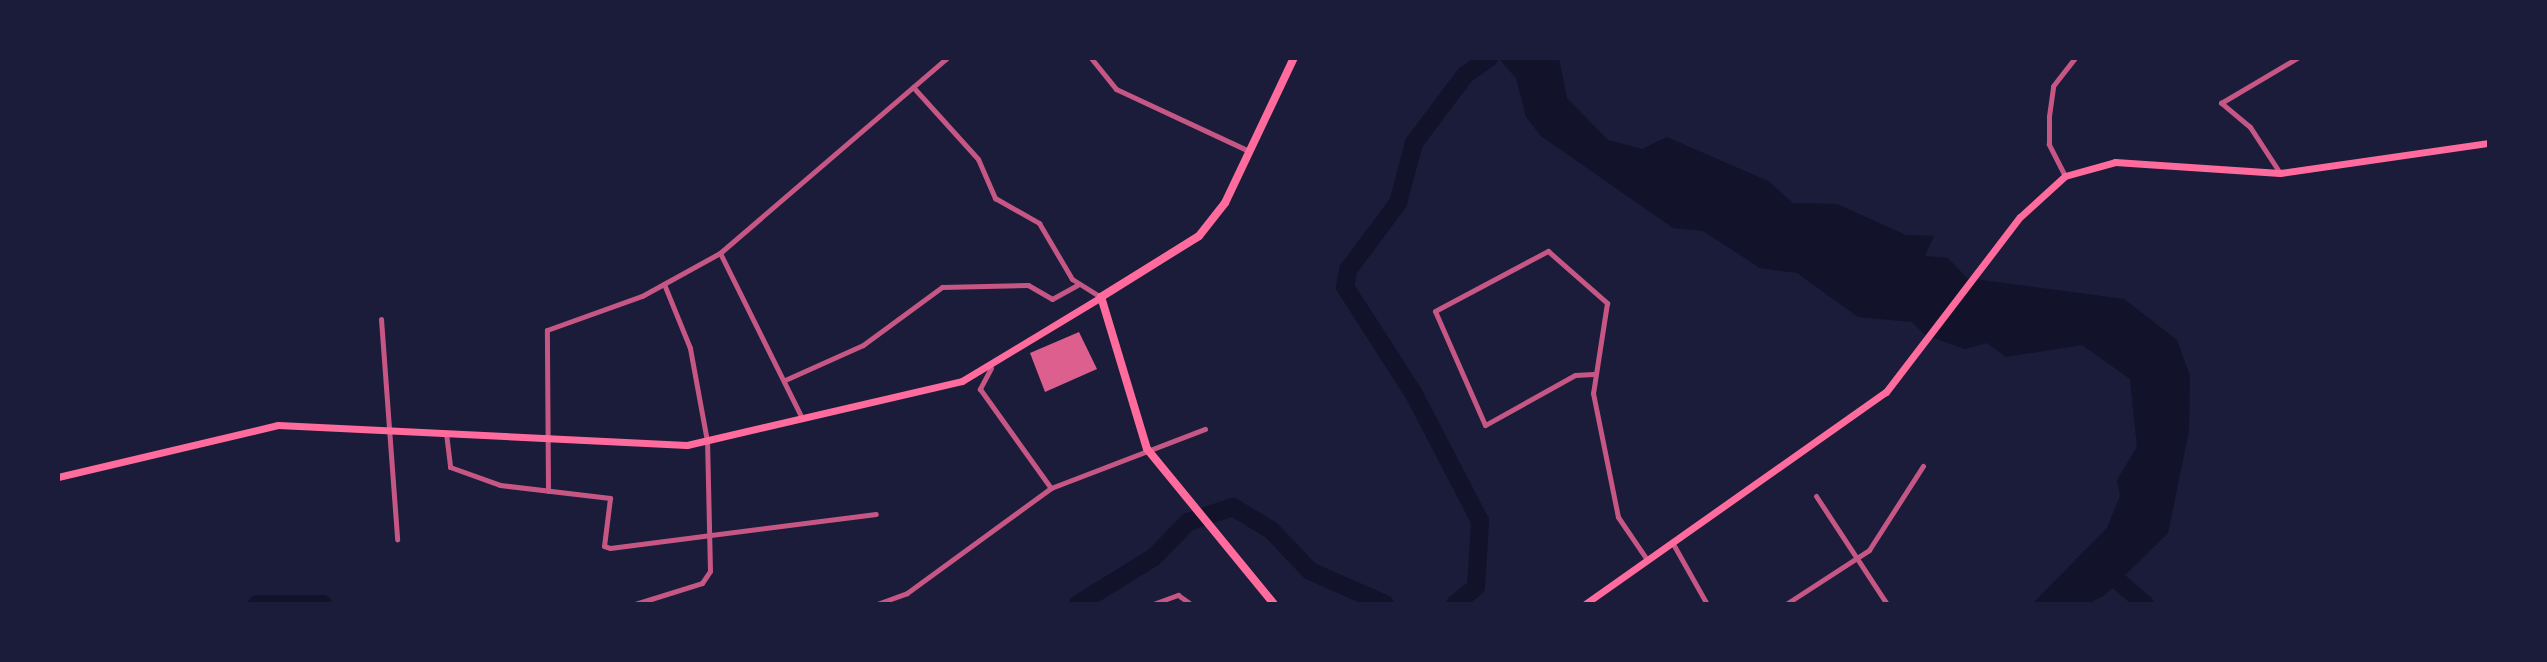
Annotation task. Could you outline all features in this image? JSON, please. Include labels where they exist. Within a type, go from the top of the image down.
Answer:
[{"type":"main road","points":[[58,477],[148,461],[256,427],[550,439],[707,441],[800,414],[931,390],[991,368],[1199,236],[1249,151],[1294,58]]},
{"type":"main road","points":[[1585,604],[1646,558],[1848,421],[1909,368],[2020,217],[2065,176],[2115,162],[2280,173],[2489,143]]},
{"type":"main road","points":[[1101,297],[1147,449],[1176,492],[1219,538],[1270,603]]},
{"type":"street","points":[[548,491],[547,330],[664,284],[720,253],[947,58]]},
{"type":"street","points":[[1091,58],[1116,89],[1249,151]]},
{"type":"street","points":[[2065,176],[2049,144],[2049,116],[2053,86],[2075,58]]},
{"type":"street","points":[[2280,173],[2250,127],[2221,103],[2297,58]]},
{"type":"street","points":[[913,87],[978,159],[995,198],[1039,223],[1077,285],[1101,297]]},
{"type":"street","points":[[1593,374],[1575,375],[1485,425],[1435,311],[1548,251],[1607,303],[1593,374],[1618,517],[1646,558]]},
{"type":"street","points":[[720,253],[800,414]]},
{"type":"street","points":[[635,604],[702,583],[710,571],[707,441],[690,348],[664,284]]},
{"type":"street","points":[[785,380],[863,345],[942,287],[1028,285],[1052,299],[1077,285]]},
{"type":"street","points":[[381,319],[392,431],[397,539]]},
{"type":"street","points":[[991,368],[980,389],[1051,488]]},
{"type":"street","points":[[877,604],[907,593],[1051,488],[1205,429]]},
{"type":"street","points":[[446,433],[450,467],[500,485],[610,498],[604,546],[610,548],[876,514]]},
{"type":"street","points":[[1786,604],[1857,557],[1923,466]]},
{"type":"street","points":[[1816,496],[1887,604]]},
{"type":"street","points":[[1671,541],[1707,604]]},
{"type":"street","points":[[1153,604],[1178,595],[1193,604],[1259,604]]},
{"type":"shaded area","points":[[1487,58],[1559,58],[1567,98],[1608,140],[1642,149],[1667,137],[1768,181],[1793,203],[1837,204],[1906,235],[1934,236],[1925,256],[1948,258],[1967,278],[2124,299],[2177,340],[2190,376],[2189,431],[2168,533],[2104,596],[2087,604],[2032,604],[2107,528],[2120,496],[2117,480],[2137,447],[2130,379],[2082,345],[2006,357],[1987,343],[1965,349],[1925,335],[1912,322],[1858,317],[1797,273],[1760,268],[1703,231],[1673,228],[1541,136],[1526,117],[1516,78],[1500,60]]},
{"type":"building","points":[[1079,332],[1097,369],[1045,392],[1030,353]]},
{"type":"waterway","points":[[1455,604],[1476,587],[1480,521],[1414,394],[1345,287],[1348,270],[1398,203],[1414,143],[1465,75],[1489,58]]},
{"type":"waterway","points":[[1078,604],[1154,557],[1188,522],[1233,507],[1271,530],[1310,571],[1385,604]]},
{"type":"waterway","points":[[2104,569],[2145,604]]},
{"type":"waterway","points":[[257,604],[323,604]]}]
